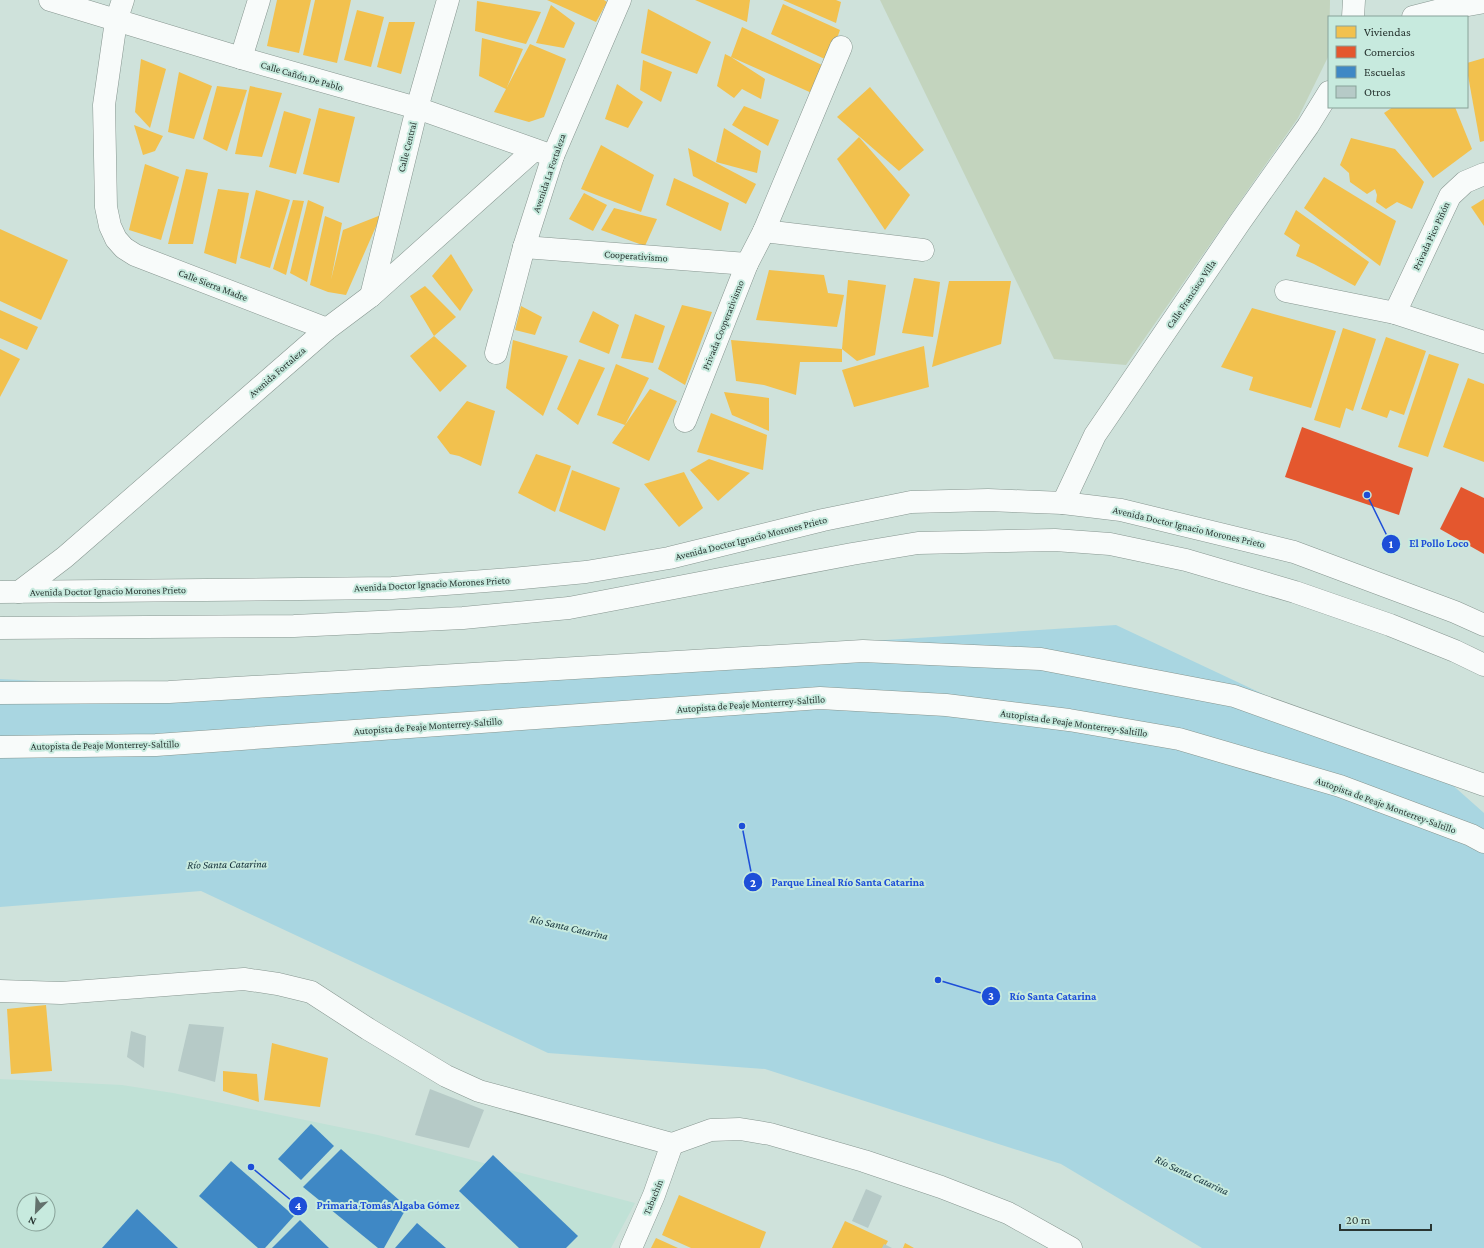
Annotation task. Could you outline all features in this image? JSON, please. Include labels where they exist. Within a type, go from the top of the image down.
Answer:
[{"type":"main road","name":"Calle Cañón De Pablo","points":[[50,0],[241,58],[417,108],[543,153]]},
{"type":"main road","name":"Calle Sierra Madre","points":[[123,0],[116,21],[104,105],[106,207],[110,226],[116,239],[124,248],[135,255],[327,328]]},
{"type":"main road","points":[[241,58],[259,0]]},
{"type":"main road","name":"Calle Central","points":[[371,296],[417,108],[448,0]]},
{"type":"main road","name":"Avenida La Fortaleza","points":[[496,353],[524,247],[543,153],[620,0]]},
{"type":"main road","points":[[1353,16],[1354,0]]},
{"type":"main road","points":[[1417,16],[1484,2]]},
{"type":"main road","name":"Privada Cooperativismo","points":[[685,421],[747,264],[764,231],[841,47]]},
{"type":"main road","name":"Calle Francisco Villa","points":[[1063,503],[1095,435],[1240,222],[1308,126],[1328,94]]},
{"type":"main road","name":"Avenida Fortaleza","points":[[10,592],[65,557],[327,328],[371,296],[543,153]]},
{"type":"main road","name":"Privada Pico Piñón","points":[[1394,313],[1450,196],[1465,182],[1484,174]]},
{"type":"main road","points":[[764,231],[923,250]]},
{"type":"main road","name":"Cooperativismo","points":[[524,247],[747,264]]},
{"type":"main road","points":[[1286,291],[1394,313],[1484,342]]},
{"type":"main road","name":"Avenida Doctor Ignacio Morones Prieto","points":[[10,592],[392,588],[512,579],[586,572],[669,558],[823,520],[911,502],[988,500],[1063,503],[1121,510],[1294,552],[1455,612],[1484,625]]},
{"type":"main road","points":[[0,628],[294,626],[463,618],[570,608],[852,554],[918,543],[1055,540],[1110,544],[1194,562],[1295,592],[1390,625],[1455,651],[1484,665]]},
{"type":"main road","points":[[0,693],[169,692],[863,651],[1041,659],[1234,696],[1484,786]]},
{"type":"main road","name":"Autopista de Peaje Monterrey-Saltillo","points":[[0,747],[156,745],[820,698],[946,705],[1069,720],[1179,739],[1340,786],[1471,835],[1484,842]]},
{"type":"main road","points":[[0,991],[61,993],[244,979],[278,984],[311,992],[368,1029],[446,1076],[479,1091],[672,1144],[711,1130],[740,1129],[770,1134],[864,1161],[941,1187],[1008,1213],[1071,1248]]},
{"type":"main road","name":"Tabachín","points":[[631,1248],[654,1195],[672,1144]]},
{"type":"shaded area","points":[[880,0],[1330,0],[1330,16],[1328,16],[1328,57],[1298,118],[1126,365],[1054,359]]},
{"type":"shaded area","points":[[0,1079],[122,1085],[173,1093],[378,1135],[635,1203],[611,1248],[0,1248]]},
{"type":"water","name":"Río Santa Catarina","points":[[1116,625],[1448,781],[1484,813],[1484,1248],[1202,1248],[1061,1164],[765,1069],[548,1053],[201,891],[0,907],[0,679],[163,687]]},
{"type":"building: Viviendas","points":[[277,0],[311,0],[299,53],[267,46]]},
{"type":"building: Viviendas","points":[[315,0],[351,0],[337,63],[303,55]]},
{"type":"building: Viviendas","points":[[547,0],[604,0],[607,2],[596,22]]},
{"type":"building: Viviendas","points":[[695,0],[750,0],[747,22]]},
{"type":"building: Viviendas","points":[[783,0],[836,0],[841,2],[836,23]]},
{"type":"building: Viviendas","points":[[477,1],[541,12],[526,44],[475,31]]},
{"type":"building: Viviendas","points":[[783,4],[840,30],[829,61],[771,34]]},
{"type":"building: Viviendas","points":[[551,5],[575,23],[564,48],[536,43]]},
{"type":"building: Viviendas","points":[[648,9],[711,42],[697,74],[641,53]]},
{"type":"building: Viviendas","points":[[357,10],[384,17],[371,67],[344,60]]},
{"type":"building: Viviendas","points":[[389,22],[415,22],[401,74],[377,67]]},
{"type":"building: Viviendas","points":[[742,27],[824,66],[814,94],[731,57]]},
{"type":"building: Viviendas","points":[[482,38],[523,49],[507,87],[530,44],[566,59],[544,117],[529,122],[494,112],[506,89],[479,76]]},
{"type":"building: Viviendas","points":[[725,54],[765,79],[761,99],[742,89],[734,98],[717,86]]},
{"type":"building: Viviendas","points":[[1484,58],[1484,141],[1480,142],[1468,76],[1468,63]]},
{"type":"building: Viviendas","points":[[141,59],[166,69],[150,128],[135,112]]},
{"type":"building: Viviendas","points":[[643,60],[672,72],[661,102],[640,90]]},
{"type":"building: Viviendas","points":[[179,72],[212,86],[194,139],[168,132]]},
{"type":"building: Viviendas","points":[[617,84],[643,102],[628,128],[605,119]]},
{"type":"building: Viviendas","points":[[217,86],[247,90],[227,151],[203,139]]},
{"type":"building: Viviendas","points":[[250,86],[282,93],[262,157],[235,154]]},
{"type":"building: Viviendas","points":[[870,87],[924,150],[899,171],[837,117]]},
{"type":"building: Viviendas","points":[[744,106],[779,120],[768,146],[732,125]]},
{"type":"building: Viviendas","points":[[319,108],[355,117],[339,183],[303,174]]},
{"type":"building: Viviendas","points":[[1392,108],[1455,108],[1472,149],[1433,178],[1384,113]]},
{"type":"building: Viviendas","points":[[284,111],[311,119],[296,174],[269,167]]},
{"type":"building: Viviendas","points":[[134,125],[163,136],[155,151],[143,155]]},
{"type":"building: Viviendas","points":[[724,128],[761,151],[757,173],[716,162]]},
{"type":"building: Viviendas","points":[[859,137],[910,195],[885,230],[837,159]]},
{"type":"building: Viviendas","points":[[1351,138],[1395,149],[1424,182],[1412,209],[1397,202],[1386,209],[1376,202],[1377,195],[1375,189],[1367,194],[1350,182],[1349,173],[1340,165]]},
{"type":"building: Viviendas","points":[[601,145],[654,175],[641,212],[581,189]]},
{"type":"building: Viviendas","points":[[688,148],[756,184],[746,204],[693,176]]},
{"type":"building: Viviendas","points":[[145,164],[179,177],[161,240],[129,230]]},
{"type":"building: Viviendas","points":[[186,169],[208,173],[193,244],[168,244]]},
{"type":"building: Viviendas","points":[[1324,177],[1396,221],[1380,266],[1304,208]]},
{"type":"building: Viviendas","points":[[674,178],[729,203],[721,231],[666,205]]},
{"type":"building: Viviendas","points":[[218,189],[249,193],[236,264],[204,253]]},
{"type":"building: Viviendas","points":[[256,190],[290,200],[270,268],[240,258]]},
{"type":"building: Viviendas","points":[[584,193],[607,205],[593,231],[569,219]]},
{"type":"building: Viviendas","points":[[1484,199],[1484,226],[1471,207]]},
{"type":"building: Viviendas","points":[[293,200],[304,201],[286,275],[273,269]]},
{"type":"building: Viviendas","points":[[308,200],[324,207],[307,282],[290,273]]},
{"type":"building: Viviendas","points":[[614,208],[657,219],[645,246],[601,230]]},
{"type":"building: Viviendas","points":[[1296,210],[1369,262],[1355,286],[1296,256],[1300,245],[1284,234]]},
{"type":"building: Viviendas","points":[[381,215],[346,295],[328,292],[310,285],[325,216],[342,223],[331,280],[343,230]]},
{"type":"building: Viviendas","points":[[0,229],[68,260],[41,320],[0,301]]},
{"type":"building: Viviendas","points":[[451,254],[473,290],[460,311],[432,276]]},
{"type":"building: Viviendas","points":[[769,270],[824,275],[828,293],[844,295],[837,327],[756,320]]},
{"type":"building: Viviendas","points":[[914,278],[940,282],[933,337],[902,333]]},
{"type":"building: Viviendas","points":[[848,280],[886,285],[875,355],[857,361],[842,349]]},
{"type":"building: Viviendas","points":[[949,281],[1011,281],[1001,344],[932,367]]},
{"type":"building: Viviendas","points":[[425,286],[456,317],[434,336],[410,296]]},
{"type":"building: Viviendas","points":[[682,305],[712,312],[685,385],[658,369]]},
{"type":"building: Viviendas","points":[[521,306],[542,317],[535,335],[515,330]]},
{"type":"building: Viviendas","points":[[1252,308],[1336,331],[1311,408],[1249,390],[1253,377],[1221,367]]},
{"type":"building: Viviendas","points":[[0,310],[38,327],[27,350],[0,338]]},
{"type":"building: Viviendas","points":[[593,311],[619,325],[609,354],[579,342]]},
{"type":"building: Viviendas","points":[[635,314],[665,326],[653,363],[621,358]]},
{"type":"building: Viviendas","points":[[1343,328],[1376,339],[1353,411],[1346,408],[1340,428],[1314,420]]},
{"type":"building: Viviendas","points":[[434,336],[467,366],[440,392],[410,356]]},
{"type":"building: Viviendas","points":[[1386,337],[1426,351],[1404,415],[1390,410],[1387,418],[1361,409]]},
{"type":"building: Viviendas","points":[[513,340],[568,356],[543,416],[506,388]]},
{"type":"building: Viviendas","points":[[731,340],[842,349],[842,362],[800,362],[796,395],[764,385],[736,381]]},
{"type":"building: Viviendas","points":[[924,346],[929,387],[854,407],[842,370]]},
{"type":"building: Viviendas","points":[[0,349],[20,359],[0,397]]},
{"type":"building: Viviendas","points":[[1429,354],[1459,364],[1428,457],[1398,447]]},
{"type":"building: Viviendas","points":[[579,359],[605,368],[578,425],[557,409]]},
{"type":"building: Viviendas","points":[[616,364],[649,378],[625,425],[597,415]]},
{"type":"building: Viviendas","points":[[1468,378],[1484,384],[1484,462],[1443,447]]},
{"type":"building: Viviendas","points":[[650,389],[677,401],[649,461],[612,443]]},
{"type":"building: Viviendas","points":[[724,392],[769,398],[769,431],[732,415]]},
{"type":"building: Viviendas","points":[[467,401],[495,411],[481,466],[459,456],[450,454],[437,437]]},
{"type":"building: Viviendas","points":[[711,413],[767,435],[763,470],[697,452]]},
{"type":"building: Viviendas","points":[[536,454],[571,466],[555,512],[518,493]]},
{"type":"building: Viviendas","points":[[709,459],[750,473],[718,501],[690,470]]},
{"type":"building: Viviendas","points":[[572,470],[620,488],[605,531],[559,511]]},
{"type":"building: Viviendas","points":[[684,472],[703,508],[679,527],[644,484]]},
{"type":"building: Viviendas","points":[[46,1005],[52,1071],[11,1074],[7,1009]]},
{"type":"building: Viviendas","points":[[272,1043],[328,1058],[320,1107],[264,1100]]},
{"type":"building: Viviendas","points":[[223,1071],[257,1074],[259,1102],[223,1091]]},
{"type":"building: Viviendas","points":[[679,1195],[766,1232],[760,1248],[691,1248],[662,1235]]},
{"type":"building: Viviendas","points":[[845,1221],[888,1241],[884,1248],[832,1248]]},
{"type":"building: Viviendas","points":[[656,1238],[678,1248],[651,1248]]},
{"type":"building: Viviendas","points":[[905,1243],[914,1248],[903,1248]]},
{"type":"building: Comercios","points":[[1302,427],[1413,468],[1399,515],[1285,477]]},
{"type":"building: Comercios","points":[[1461,487],[1484,498],[1484,554],[1440,529]]},
{"type":"building: Escuelas","points":[[311,1124],[334,1146],[301,1180],[278,1159]]},
{"type":"building: Escuelas","points":[[341,1149],[407,1207],[384,1248],[378,1248],[303,1187]]},
{"type":"building: Escuelas","points":[[493,1155],[578,1236],[566,1248],[519,1248],[459,1191]]},
{"type":"building: Escuelas","points":[[231,1161],[294,1216],[265,1248],[258,1248],[199,1196]]},
{"type":"building: Escuelas","points":[[137,1209],[178,1248],[102,1248]]},
{"type":"building: Escuelas","points":[[300,1220],[329,1248],[272,1248]]},
{"type":"building: Escuelas","points":[[417,1223],[446,1248],[395,1248]]},
{"type":"building: Otros","points":[[189,1024],[224,1027],[215,1082],[178,1071]]},
{"type":"building: Otros","points":[[131,1031],[146,1036],[144,1068],[127,1057]]},
{"type":"building: Otros","points":[[430,1089],[484,1110],[469,1148],[415,1135]]},
{"type":"building: Otros","points":[[866,1189],[882,1196],[868,1228],[852,1221]]},
{"type":"building: Otros","points":[[884,1244],[892,1248],[882,1248]]},
{"type":"place","name":"El Pollo Loco","points":[[1367,495]]},
{"type":"place","name":"Parque Lineal Río Santa Catarina","points":[[742,826]]},
{"type":"place","name":"Río Santa Catarina","points":[[938,980]]},
{"type":"place","name":"Primaria Tomás Algaba Gómez","points":[[251,1167]]}]
